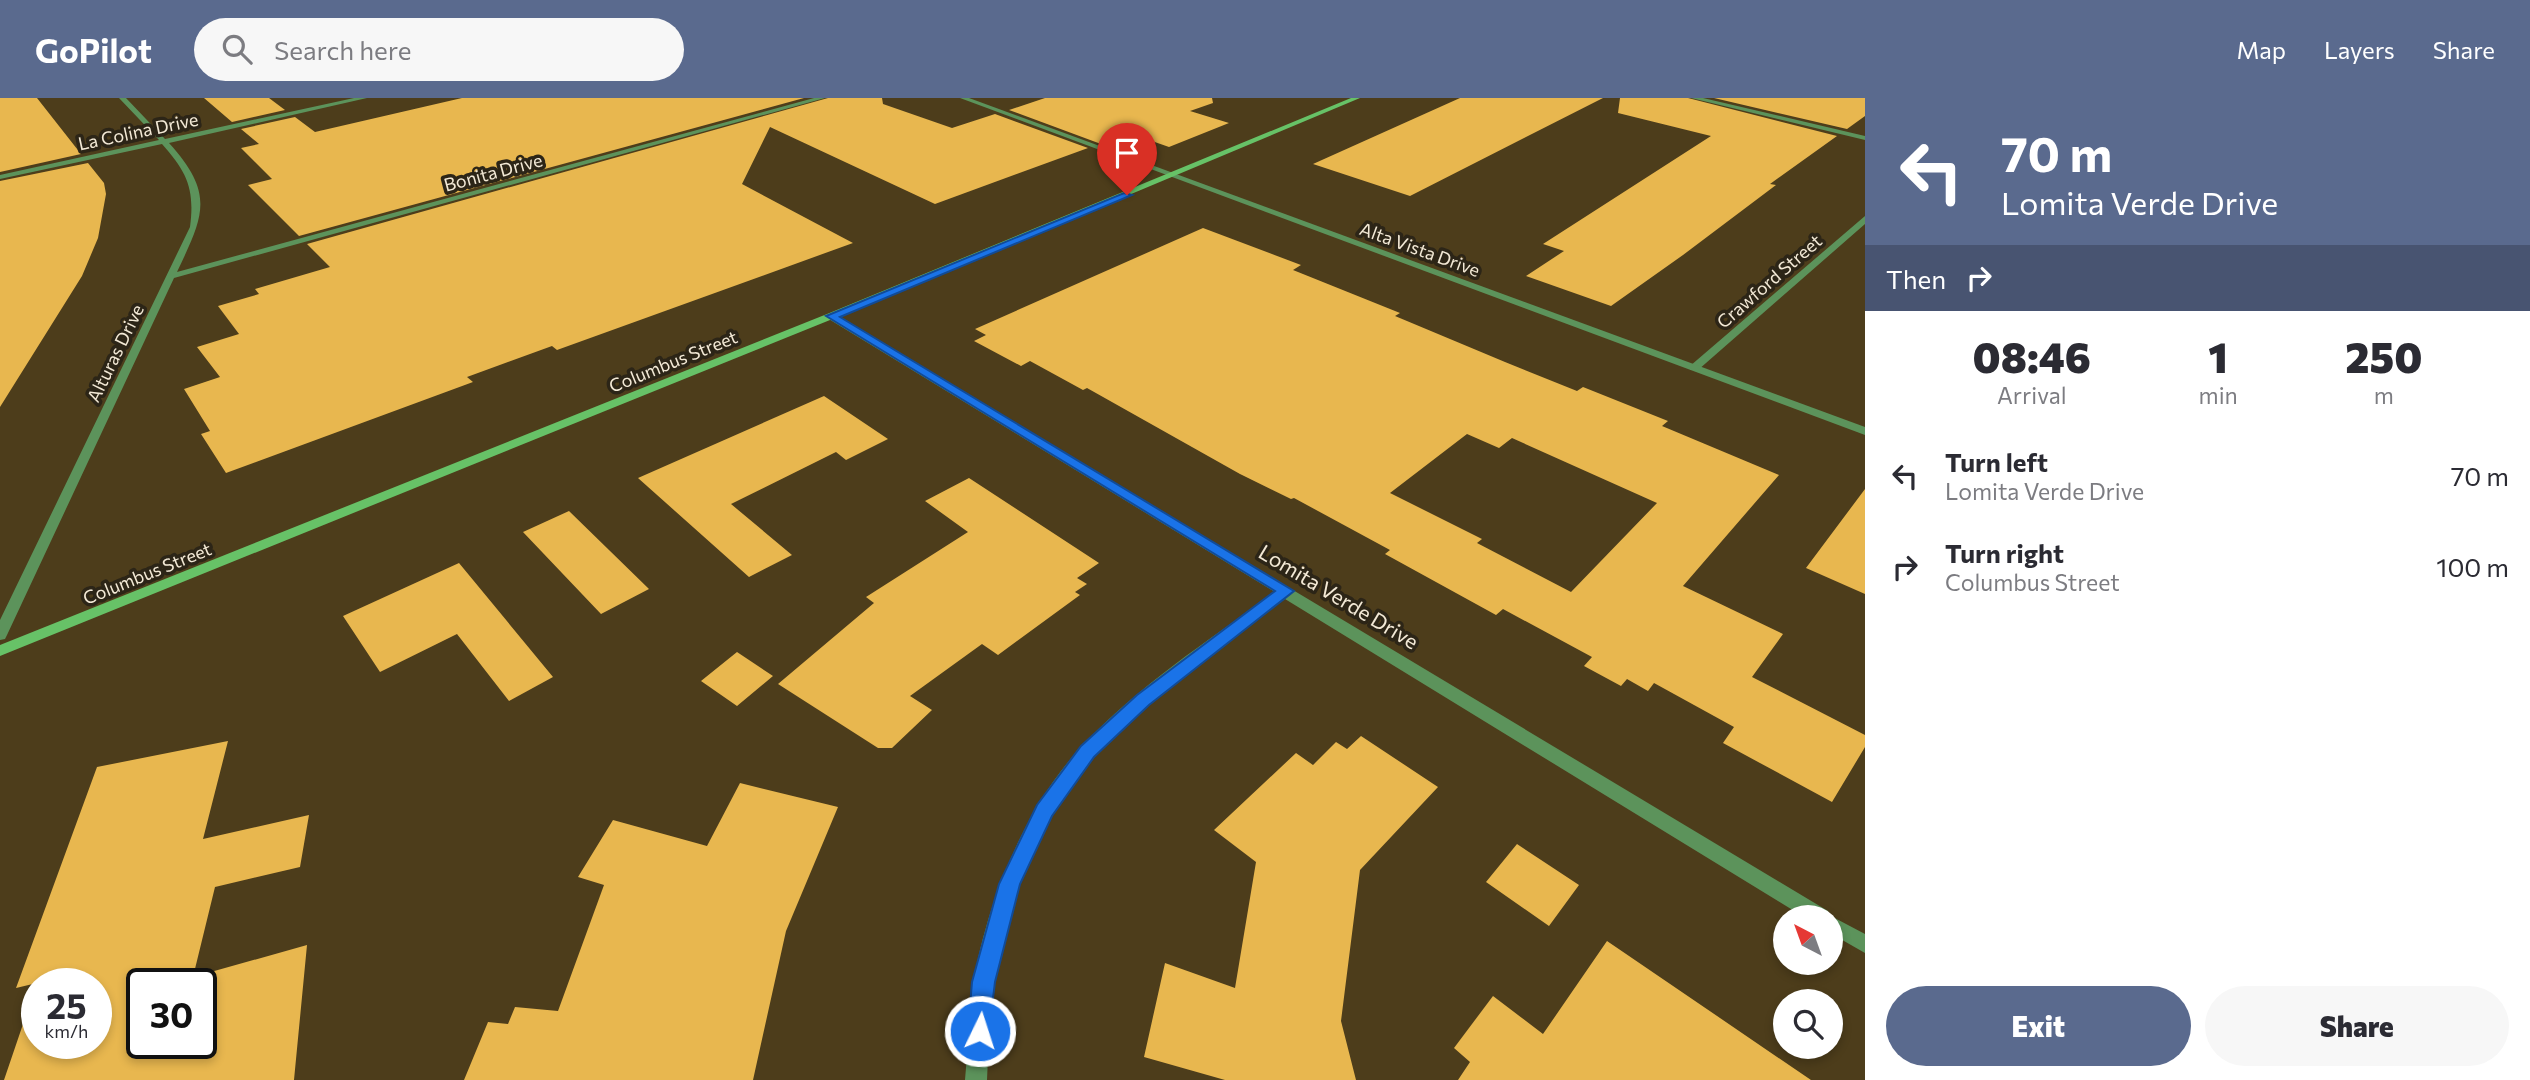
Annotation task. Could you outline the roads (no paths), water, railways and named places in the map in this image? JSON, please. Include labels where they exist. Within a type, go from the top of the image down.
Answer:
[{"type":"main road","name":"Columbus Street","points":[[0,651],[831,316],[1357,98]]},
{"type":"street","name":"Alturas Drive","points":[[0,635],[194,227],[197,204],[193,184],[183,166],[122,98]]},
{"type":"street","name":"La Colina Drive","points":[[0,177],[364,98]]},
{"type":"street","name":"Bonita Drive","points":[[172,276],[821,98]]},
{"type":"street","name":"Alta Vista Drive","points":[[963,98],[1865,431]]},
{"type":"street","points":[[1694,98],[1865,138]]},
{"type":"street","name":"Crawford Street","points":[[1694,368],[1865,219]]},
{"type":"street","name":"Lomita Verde Drive","points":[[831,316],[1801,905]]},
{"type":"street","points":[[976,1080],[987,970],[1009,884],[1044,811],[1087,751],[1143,700],[1286,591]]},
{"type":"street","points":[[1843,931],[1865,944]]}]
